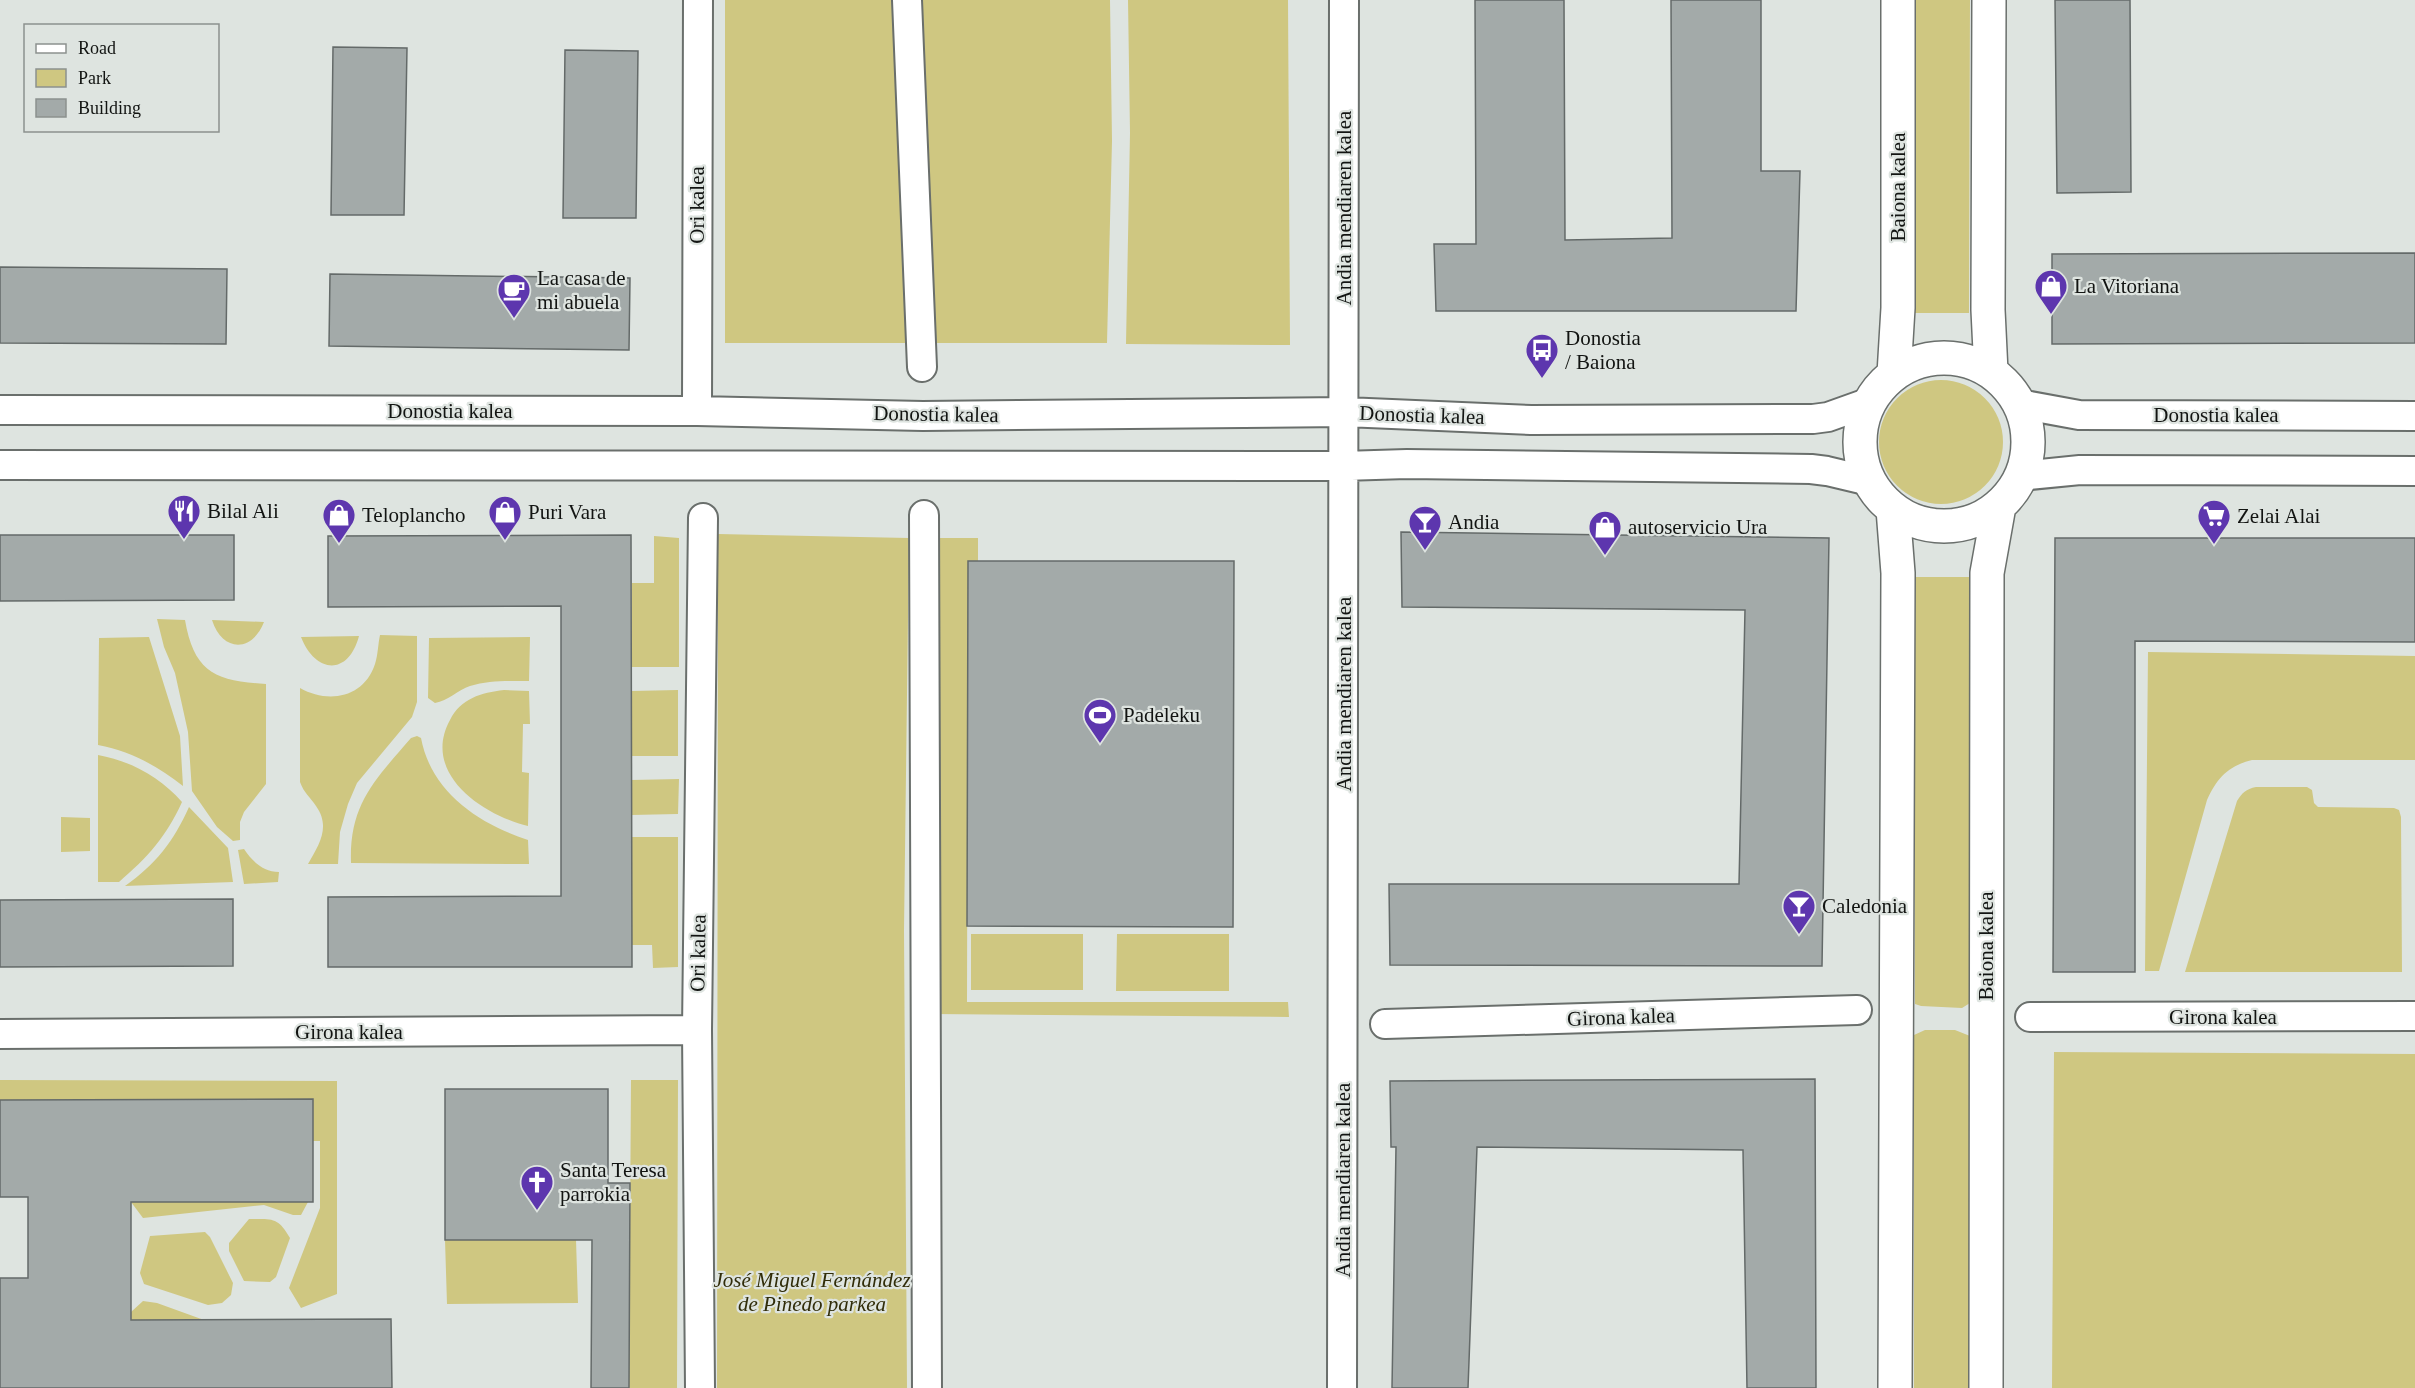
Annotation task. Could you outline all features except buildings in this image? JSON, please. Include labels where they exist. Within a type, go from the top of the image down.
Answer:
[{"type":"street","name":"Ori kalea","points":[[697,411],[698,0]]},
{"type":"street","points":[[907,0],[922,367]]},
{"type":"street","name":"Andia mendiaren kalea","points":[[1342,1388],[1344,0]]},
{"type":"street","name":"Baiona kalea","points":[[1894,374],[1898,308],[1898,0]]},
{"type":"street","points":[[1989,0],[1988,310],[1991,372]]},
{"type":"street","points":[[1932,358],[1953,358],[1973,363],[1991,372],[2007,386],[2019,404],[2026,427],[2027,452],[2020,476],[2011,492],[1999,506],[1979,518],[1958,525],[1935,526],[1912,520],[1893,509],[1869,482],[1862,462],[1859,441],[1862,421],[1880,386],[1894,374],[1912,364],[1932,358]]},
{"type":"street","name":"Donostia kalea","points":[[0,411],[697,411],[923,416],[1345,412],[1531,420],[1813,419],[1828,417],[1870,402]]},
{"type":"street","name":"Donostia kalea","points":[[2019,404],[2079,415],[2415,416]]},
{"type":"street","points":[[0,465],[1343,466],[1407,464],[1811,469],[1869,482]]},
{"type":"street","points":[[2020,476],[2080,470],[2415,471]]},
{"type":"street","name":"Baiona kalea","points":[[1986,1388],[1987,573],[1999,506]]},
{"type":"street","points":[[1893,509],[1898,573],[1895,1388]]},
{"type":"street","points":[[924,515],[927,1388]]},
{"type":"street","name":"Ori kalea","points":[[700,1388],[698,1030],[703,518]]},
{"type":"street","name":"Girona kalea","points":[[1385,1024],[1857,1010]]},
{"type":"street","name":"Girona kalea","points":[[2030,1017],[2415,1016]]},
{"type":"street","name":"Girona kalea","points":[[0,1034],[698,1030]]},
{"type":"green space","points":[[725,0],[1110,0],[1112,141],[1107,343],[725,343]]},
{"type":"green space","points":[[1128,0],[1288,0],[1290,345],[1126,344],[1130,133]]},
{"type":"green space","points":[[1913,0],[1970,0],[1969,313],[1912,313]]},
{"type":"green space","points":[[1941,380],[1965,385],[1985,398],[1998,418],[2003,442],[1998,466],[1985,486],[1965,499],[1941,504],[1917,499],[1897,486],[1884,466],[1879,442],[1884,418],[1897,398],[1917,385]]},
{"type":"green space","name":"José Miguel Fernández de Pinedo parkea","points":[[718,534],[909,538],[904,931],[907,1388],[717,1388]]},
{"type":"green space","points":[[654,536],[679,538],[679,667],[632,667],[632,583],[654,583]]},
{"type":"green space","points":[[933,538],[978,538],[978,561],[968,561],[967,1002],[1288,1002],[1289,1017],[933,1014]]},
{"type":"green space","points":[[1914,577],[1970,577],[1970,1003],[1962,1008],[1915,1004]]},
{"type":"green space","points":[[157,619],[185,620],[194,652],[201,662],[220,676],[248,683],[266,684],[266,784],[244,812],[240,822],[240,840],[233,841],[217,827],[192,791],[188,732],[175,673],[164,647]]},
{"type":"green space","points":[[212,620],[264,622],[252,639],[237,645],[223,638]]},
{"type":"green space","points":[[380,635],[417,636],[417,702],[412,717],[357,783],[340,832],[338,864],[308,864],[322,836],[323,821],[300,782],[300,688],[322,696],[344,695],[354,691],[370,675],[376,661]]},
{"type":"green space","points":[[359,636],[347,659],[340,664],[331,665],[314,658],[301,637]]},
{"type":"green space","points":[[149,637],[180,736],[183,786],[143,760],[122,751],[98,745],[99,638]]},
{"type":"green space","points":[[530,637],[529,681],[477,684],[435,703],[428,698],[429,638]]},
{"type":"green space","points":[[2148,652],[2415,656],[2415,760],[2252,760],[2230,769],[2219,779],[2207,800],[2159,971],[2145,971]]},
{"type":"green space","points":[[504,690],[529,691],[530,724],[523,724],[522,772],[529,773],[528,826],[492,812],[475,802],[450,774],[443,757],[443,739],[450,720],[460,706],[480,695]]},
{"type":"green space","points":[[678,690],[678,756],[631,756],[632,691]]},
{"type":"green space","points":[[417,736],[421,738],[426,757],[446,790],[475,815],[528,840],[529,864],[351,863],[354,824],[367,794],[398,753],[411,738]]},
{"type":"green space","points":[[98,755],[122,761],[144,771],[182,802],[155,846],[119,882],[98,882]]},
{"type":"green space","points":[[679,779],[678,814],[631,815],[631,780]]},
{"type":"green space","points":[[2256,787],[2307,787],[2312,790],[2314,803],[2318,807],[2394,808],[2399,810],[2401,817],[2402,972],[2185,972],[2237,801],[2245,792]]},
{"type":"green space","points":[[189,807],[228,848],[233,882],[125,886],[146,870],[163,851],[177,831]]},
{"type":"green space","points":[[61,817],[90,818],[90,851],[61,852]]},
{"type":"green space","points":[[631,837],[678,837],[678,967],[653,968],[652,945],[631,945]]},
{"type":"green space","points":[[244,849],[258,865],[273,872],[279,872],[278,882],[244,884],[238,850]]},
{"type":"green space","points":[[971,934],[1083,934],[1083,990],[971,990]]},
{"type":"green space","points":[[1117,934],[1229,934],[1229,991],[1116,991]]},
{"type":"green space","points":[[1925,1030],[1955,1030],[1970,1036],[1970,1388],[1914,1388],[1914,1035]]},
{"type":"green space","points":[[2054,1052],[2415,1054],[2415,1388],[2052,1388]]},
{"type":"green space","points":[[0,1080],[337,1081],[337,1294],[301,1308],[289,1288],[320,1208],[320,1141],[313,1141],[312,1099],[0,1100]]},
{"type":"green space","points":[[631,1080],[678,1080],[677,1388],[629,1388]]},
{"type":"green space","points":[[131,1202],[308,1202],[301,1215],[293,1215],[264,1205],[143,1218]]},
{"type":"green space","points":[[249,1219],[274,1221],[282,1226],[290,1238],[276,1277],[270,1282],[244,1281],[229,1251],[229,1243]]},
{"type":"green space","points":[[205,1232],[210,1237],[233,1283],[231,1295],[222,1303],[208,1305],[144,1284],[140,1273],[150,1236]]},
{"type":"green space","points":[[445,1240],[576,1240],[578,1303],[447,1304]]},
{"type":"green space","points":[[143,1301],[157,1303],[204,1320],[131,1320],[131,1312]]},
{"type":"place","name":"La Vitoriana","points":[[2051,315]]},
{"type":"place","name":"La casa de mi abuela","points":[[514,319]]},
{"type":"place","name":"Donostia / Baiona","points":[[1542,379]]},
{"type":"place","name":"Bilal Ali","points":[[184,540]]},
{"type":"place","name":"Puri Vara","points":[[505,541]]},
{"type":"place","name":"Teloplancho","points":[[339,544]]},
{"type":"place","name":"Zelai Alai","points":[[2214,545]]},
{"type":"place","name":"Andia","points":[[1425,551]]},
{"type":"place","name":"autoservicio Ura","points":[[1605,556]]},
{"type":"place","name":"Padeleku","points":[[1100,744]]},
{"type":"place","name":"Caledonia","points":[[1799,935]]},
{"type":"place","name":"Santa Teresa parrokia","points":[[537,1211]]}]
